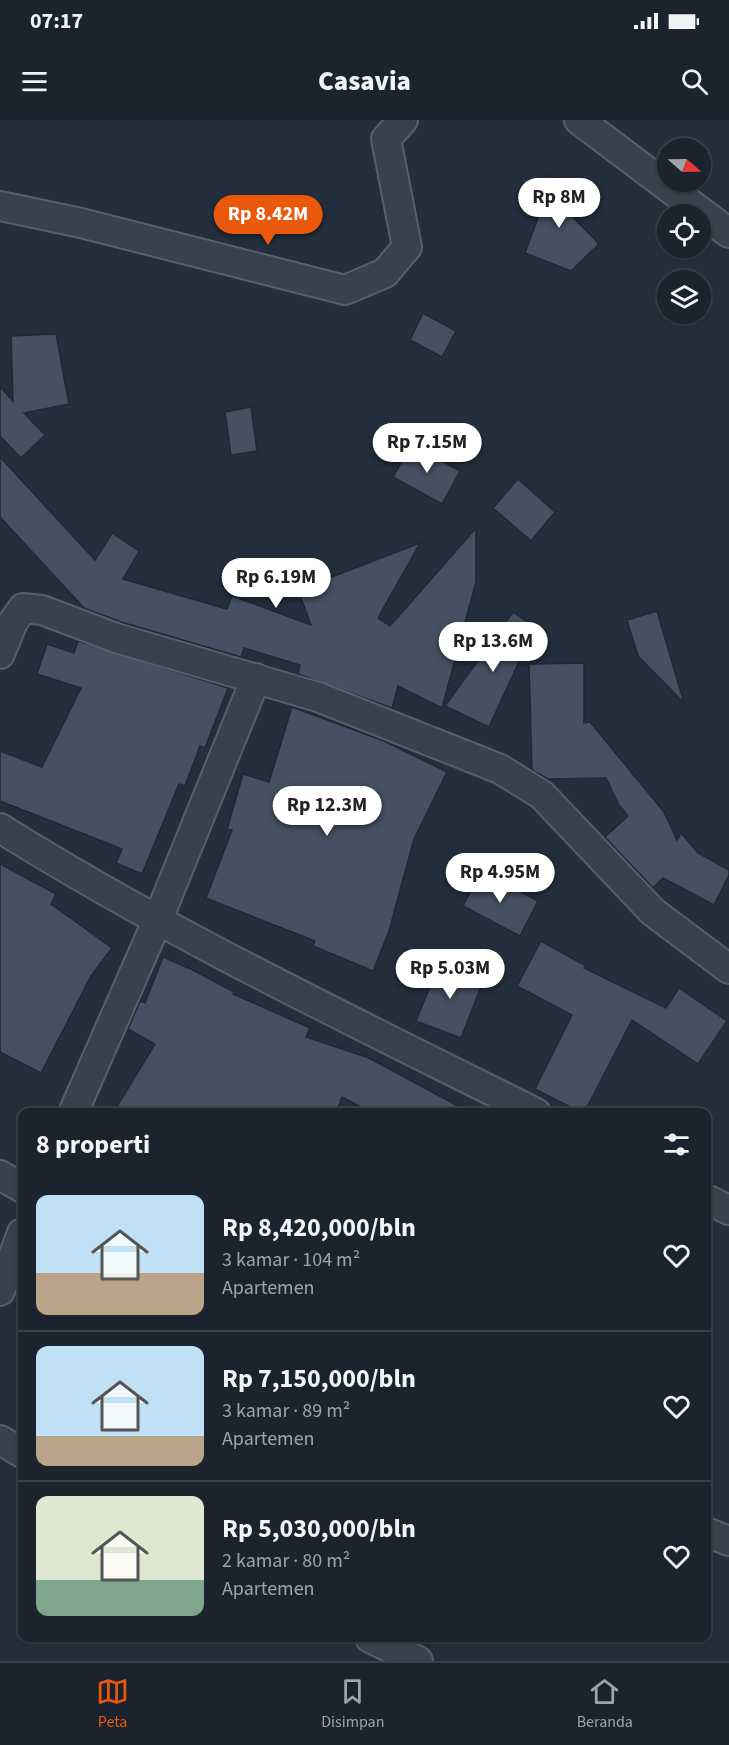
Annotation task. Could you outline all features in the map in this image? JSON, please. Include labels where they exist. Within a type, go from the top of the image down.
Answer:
[{"type":"street","points":[[0,206],[81,223],[345,290],[385,273],[407,248],[386,139],[403,120]]},
{"type":"street","points":[[579,120],[729,233]]},
{"type":"street","points":[[0,654],[13,622],[23,608],[42,610],[116,638],[318,697],[500,769],[525,782],[542,795],[653,912],[729,969]]},
{"type":"street","points":[[75,1108],[158,919],[256,678]]},
{"type":"street","points":[[0,828],[57,864],[226,957],[526,1108]]},
{"type":"street","points":[[0,1175],[18,1186]]},
{"type":"street","points":[[711,1201],[729,1210]]},
{"type":"street","points":[[0,1291],[18,1244]]},
{"type":"street","points":[[0,1440],[18,1451]]},
{"type":"street","points":[[711,1534],[729,1541]]},
{"type":"street","points":[[382,1642],[415,1653]]},
{"type":"building","points":[[546,176],[576,190],[567,211],[599,244],[571,271],[525,253],[543,204],[534,201]]},
{"type":"building","points":[[423,313],[456,331],[442,357],[410,340]]},
{"type":"building","points":[[56,334],[69,404],[24,413],[45,435],[21,458],[0,436],[0,387],[13,401],[11,336]]},
{"type":"building","points":[[251,407],[257,451],[231,455],[225,412]]},
{"type":"building","points":[[412,444],[460,471],[442,504],[393,477]]},
{"type":"building","points":[[0,457],[95,560],[112,533],[139,551],[123,579],[227,609],[232,596],[311,625],[298,590],[420,543],[378,618],[390,626],[476,528],[476,582],[442,708],[398,686],[392,708],[298,674],[300,665],[244,648],[241,657],[121,622],[84,608],[0,517]]},
{"type":"building","points":[[518,479],[555,512],[531,541],[493,508]]},
{"type":"building","points":[[657,611],[684,703],[638,656],[627,620]]},
{"type":"building","points":[[513,612],[535,627],[489,727],[445,706]]},
{"type":"building","points":[[78,641],[228,688],[205,748],[200,746],[185,786],[179,784],[142,874],[116,863],[122,849],[0,801],[0,751],[42,767],[81,688],[37,674],[47,644],[74,653]]},
{"type":"building","points":[[584,663],[584,723],[590,722],[664,812],[677,840],[681,833],[698,853],[729,870],[729,875],[714,905],[663,878],[653,888],[605,837],[628,816],[619,805],[606,778],[548,779],[532,770],[529,664]]},
{"type":"building","points":[[292,707],[384,741],[447,772],[414,839],[389,931],[373,971],[313,946],[315,941],[206,898],[232,830],[227,829],[243,774],[269,782]]},
{"type":"building","points":[[0,864],[56,894],[51,904],[112,948],[91,976],[41,1073],[0,1052]]},
{"type":"building","points":[[481,871],[538,901],[520,936],[463,906]]},
{"type":"building","points":[[541,941],[586,966],[584,968],[666,1008],[679,988],[727,1021],[698,1064],[632,1020],[587,1108],[572,1108],[535,1089],[572,1015],[517,986]]},
{"type":"building","points":[[163,957],[193,970],[234,992],[233,994],[310,1028],[306,1037],[369,1058],[462,1108],[363,1108],[342,1097],[338,1108],[116,1108],[155,1044],[128,1029],[140,1001],[145,1003]]},
{"type":"building","points":[[440,962],[484,979],[461,1038],[416,1021]]}]
